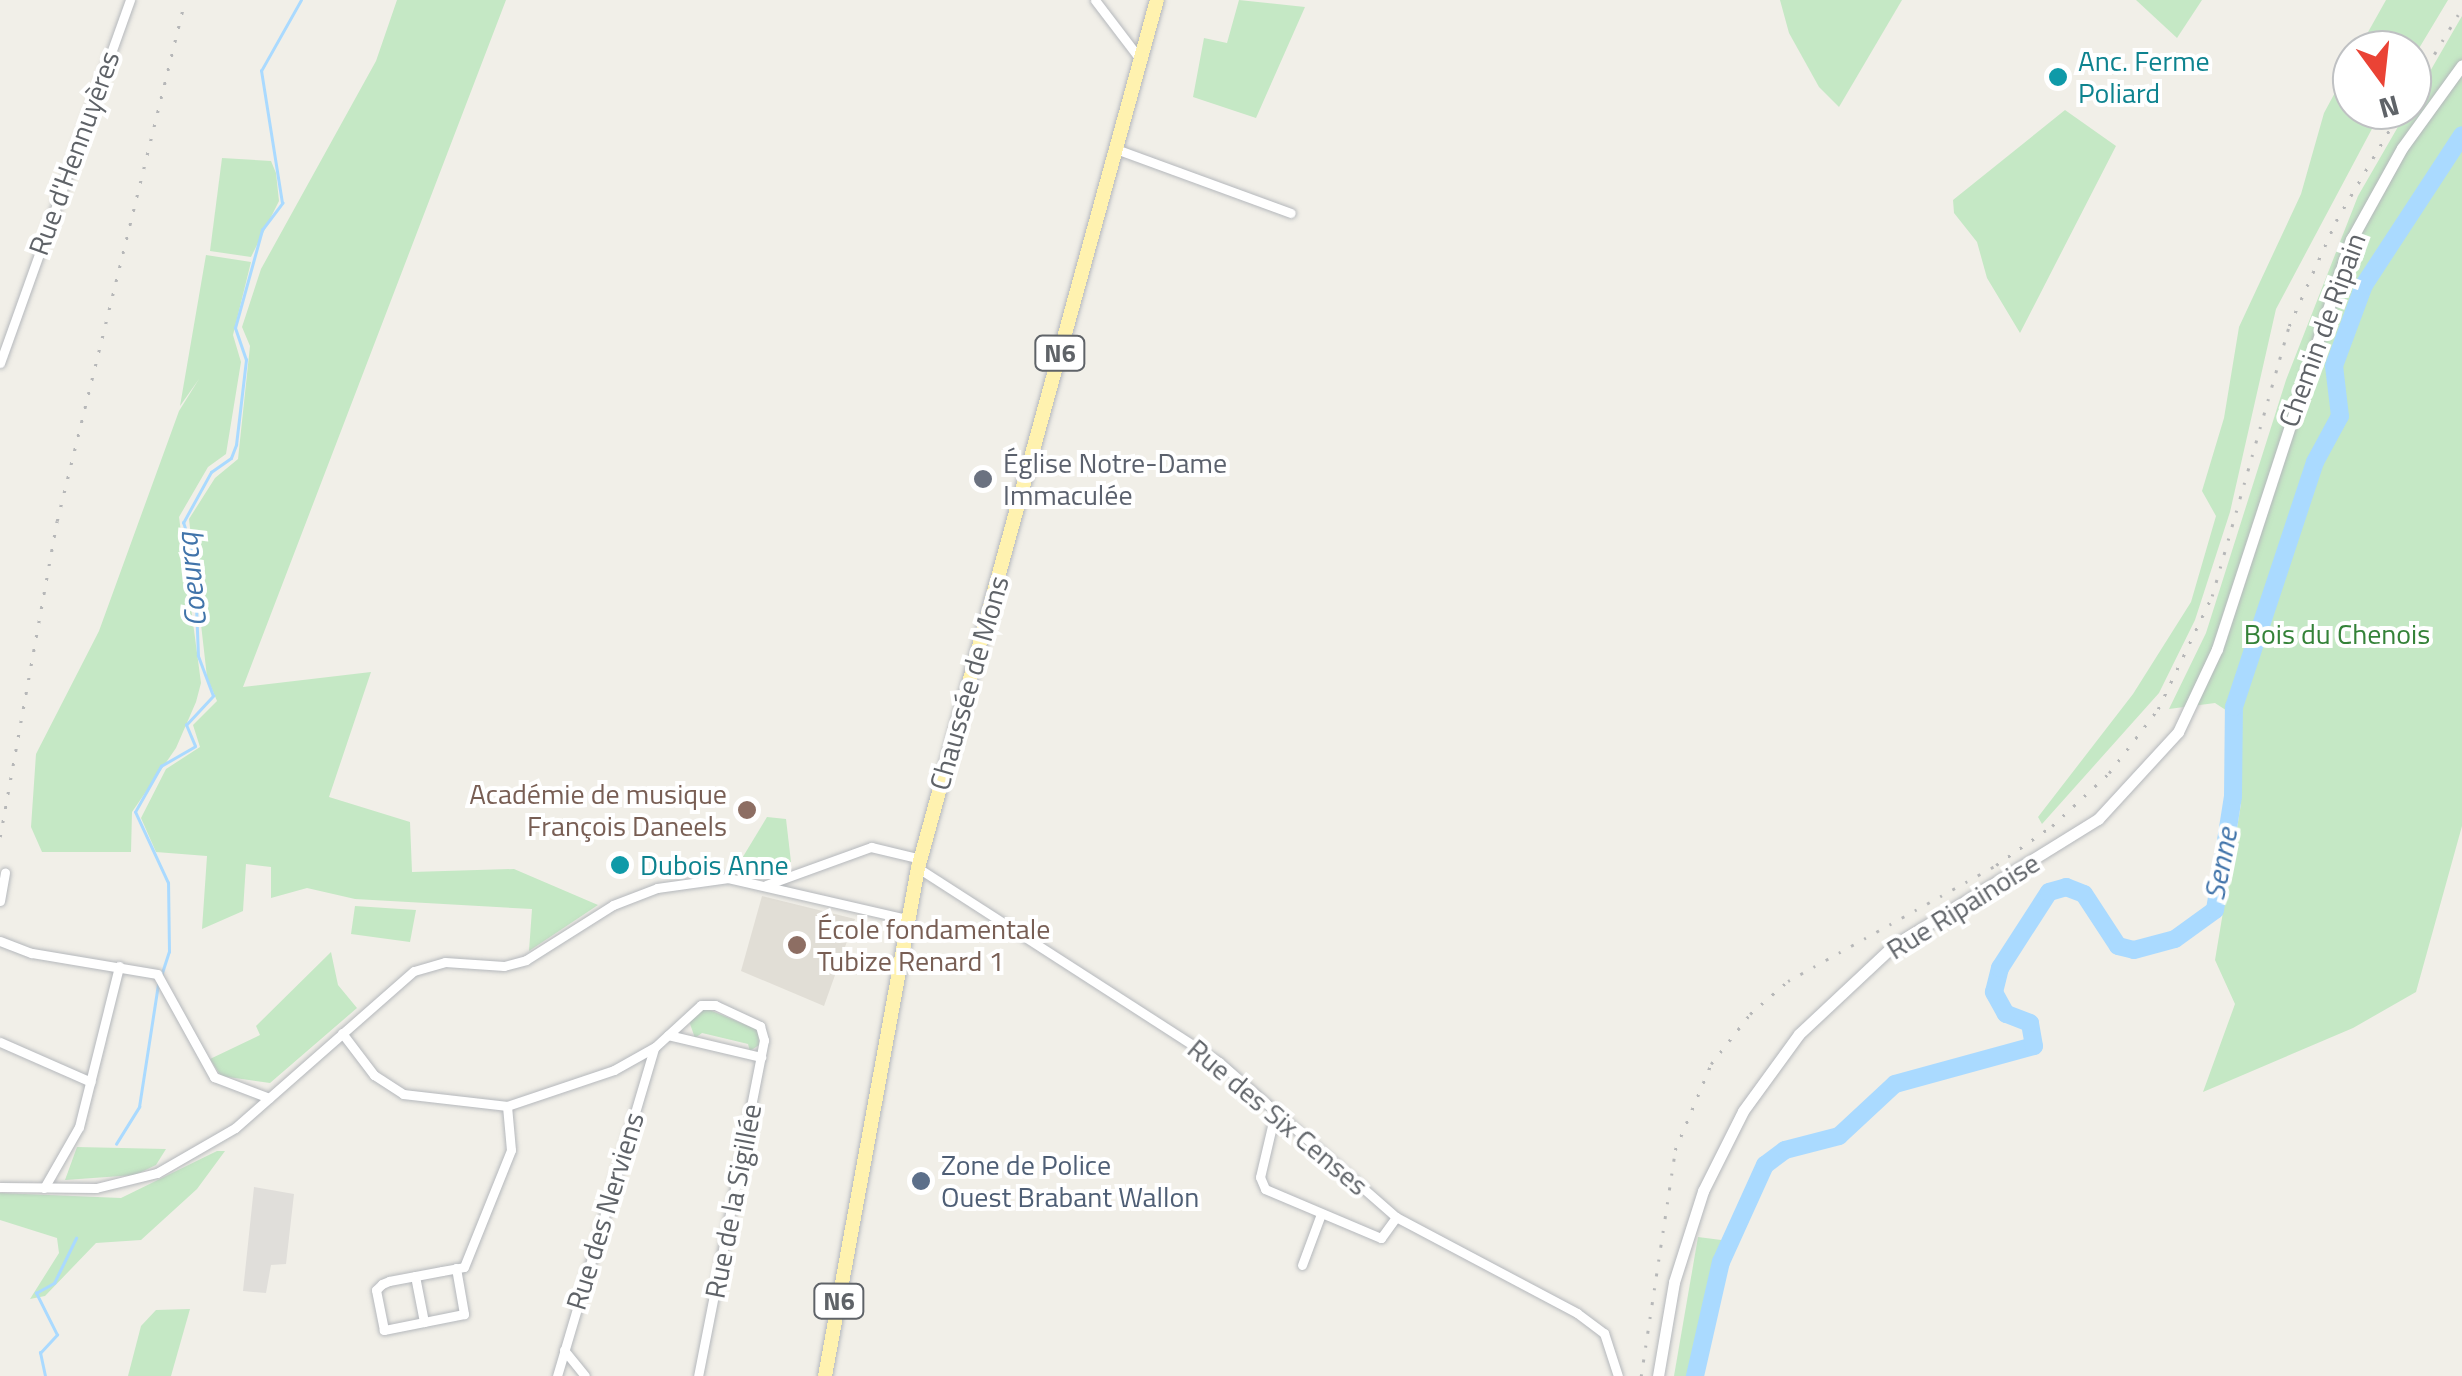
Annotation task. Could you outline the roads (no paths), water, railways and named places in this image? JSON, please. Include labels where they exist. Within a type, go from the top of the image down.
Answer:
[{"type":"main road","name":"Chaussée de Mons","points":[[826,1376],[920,864],[1157,0]]},
{"type":"street","name":"Rue d'Hennuyères","points":[[0,363],[130,0]]},
{"type":"street","points":[[1095,0],[1140,60]]},
{"type":"street","name":"Chemin de Ripain","points":[[2245,560],[2351,240],[2402,148],[2462,65]]},
{"type":"street","points":[[1116,149],[1291,213]]},
{"type":"street","name":"Rue Ripainoise","points":[[1658,1376],[1674,1282],[1697,1207],[1722,1148],[1770,1070],[1828,1002],[1893,946],[2050,852],[2128,793],[2194,704],[2245,560]]},
{"type":"street","name":"Rue des Six Censes","points":[[766,886],[871,847],[920,864],[1219,1062],[1396,1217],[1578,1313],[1604,1333],[1618,1376]]},
{"type":"street","points":[[0,901],[4,872]]},
{"type":"street","points":[[0,1186],[96,1188],[157,1173],[222,1138],[396,984],[430,965],[504,966],[526,960],[613,905],[691,880],[766,886],[907,919]]},
{"type":"street","points":[[0,942],[32,953],[159,976],[214,1077],[269,1098]]},
{"type":"street","points":[[44,1188],[79,1127],[120,966]]},
{"type":"street","name":"Rue de la Sigillée","points":[[668,1035],[694,1008],[710,1004],[760,1026],[761,1057],[698,1376]]},
{"type":"street","points":[[342,1033],[374,1075],[404,1094],[508,1106],[586,1084],[655,1047],[668,1035],[761,1057]]},
{"type":"street","points":[[0,1042],[92,1082]]},
{"type":"street","name":"Rue des Nerviens","points":[[557,1376],[655,1047]]},
{"type":"street","points":[[456,1268],[464,1314],[384,1330],[376,1290],[415,1276],[456,1268],[470,1255],[510,1150],[508,1106]]},
{"type":"street","points":[[1276,1108],[1260,1183],[1321,1214],[1382,1238],[1396,1217]]},
{"type":"street","points":[[1302,1265],[1321,1214]]},
{"type":"street","points":[[415,1276],[424,1322]]},
{"type":"street","points":[[564,1350],[585,1376]]},
{"type":"waterway","name":"Coeurcq","points":[[161,976],[169,952],[168,883],[135,812],[161,766],[195,746],[186,725],[213,696],[198,656],[194,556],[183,523],[211,472],[231,458],[236,445],[246,360],[235,328],[262,230],[282,203],[261,71],[301,0]]},
{"type":"waterway","name":"Senne","points":[[1695,1376],[1721,1262],[1765,1165],[1785,1150],[1839,1136],[1895,1084],[2034,1046],[2030,1023],[2006,1014],[1994,992],[2000,968],[2049,892],[2066,887],[2084,894],[2118,946],[2134,950],[2175,939],[2215,910],[2233,796],[2234,707],[2315,462],[2340,416],[2334,366],[2364,285],[2462,135]]},
{"type":"waterway","name":"Coeurcq","points":[[116,1144],[139,1107],[158,984]]},
{"type":"waterway","name":"Coeurcq","points":[[45,1376],[40,1353],[57,1335],[36,1293],[54,1283],[76,1238]]},
{"type":"railway","points":[[0,837],[57,521],[185,0]]},
{"type":"railway","points":[[2432,58],[2462,8]]},
{"type":"railway","points":[[1641,1376],[1675,1150],[1711,1064],[1750,1014],[1788,981],[1996,865],[2052,826],[2109,773],[2158,709],[2212,596],[2289,326],[2336,221],[2389,130]]},
{"type":"place","name":"Anc. Ferme Poliard","points":[[2058,77]]},
{"type":"place","name":"Église Notre-Dame Immaculée","points":[[983,479]]},
{"type":"place","name":"Académie de musique François Daneels","points":[[747,810]]},
{"type":"place","name":"Dubois Anne","points":[[620,865]]},
{"type":"place","name":"École fondamentale Tubize Renard 1","points":[[797,945]]},
{"type":"place","name":"Zone de Police Ouest Brabant Wallon","points":[[921,1181]]},
{"type":"park label","name":"Bois du Chenois","points":[[2337,634]]}]
